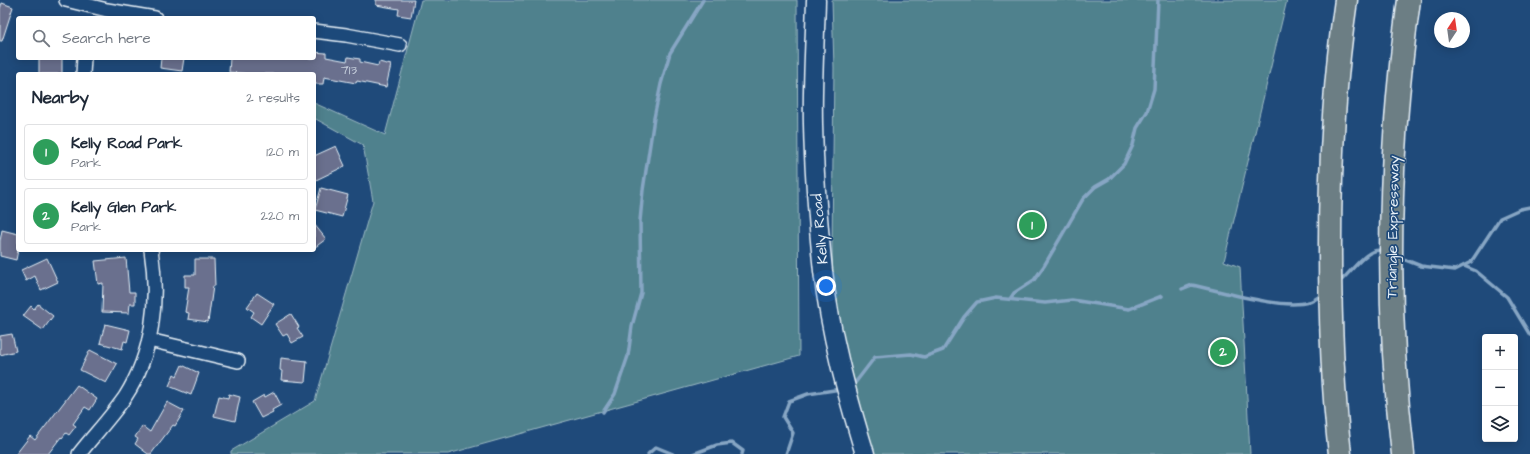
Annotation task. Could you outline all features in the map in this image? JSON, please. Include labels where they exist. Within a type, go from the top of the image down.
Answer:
[{"type":"highway","points":[[1340,454],[1331,332],[1330,264],[1332,158],[1339,64],[1346,0]]},
{"type":"highway","name":"Triangle Expressway","points":[[1403,454],[1396,376],[1392,303],[1392,222],[1394,156],[1399,86],[1409,0]]},
{"type":"street","points":[[66,0],[96,8],[143,16]]},
{"type":"street","name":"Kelly Road","points":[[816,0],[813,123],[818,208],[824,272],[830,317],[847,391],[865,454]]},
{"type":"street","points":[[316,31],[400,45]]},
{"type":"street","points":[[83,72],[84,60]]},
{"type":"street","points":[[79,454],[125,396],[136,376],[145,354],[154,301],[154,268],[151,252]]},
{"type":"street","points":[[148,340],[238,361]]},
{"type":"green space","points":[[421,0],[797,0],[799,356],[448,454],[231,454],[231,451],[315,401],[373,201],[363,145],[316,119],[316,104],[385,135]]},
{"type":"green space","points":[[832,0],[1287,0],[1224,261],[1240,267],[1250,454],[860,454],[852,437],[842,406],[835,376],[832,246],[834,68]]},
{"type":"building","points":[[376,0],[414,0],[411,17],[398,15],[399,9],[376,5]]},
{"type":"building","points":[[2,3],[13,7],[2,41],[0,41],[0,9]]},
{"type":"building","points":[[316,52],[326,53],[326,57],[347,61],[348,57],[360,59],[360,62],[378,66],[379,62],[391,65],[386,87],[357,81],[356,83],[324,77],[323,84],[316,84],[316,72],[229,72],[230,60],[316,60]]},
{"type":"building","points":[[39,60],[62,60],[62,72],[39,72]]},
{"type":"building","points":[[161,60],[184,60],[182,71],[160,68]]},
{"type":"building","points":[[336,146],[345,166],[316,180],[316,155]]},
{"type":"building","points":[[321,188],[348,195],[342,217],[316,210]]},
{"type":"building","points":[[316,226],[326,239],[316,246]]},
{"type":"building","points":[[2,230],[16,234],[16,252],[18,252],[16,260],[0,256]]},
{"type":"building","points":[[47,258],[58,282],[41,290],[35,276],[26,281],[21,270]]},
{"type":"building","points":[[126,258],[129,292],[135,292],[135,304],[130,304],[129,313],[102,312],[103,283],[98,284],[95,261]]},
{"type":"building","points":[[195,259],[214,259],[215,286],[213,286],[208,322],[188,319],[189,313],[185,312],[189,287],[185,287],[185,275],[195,275]]},
{"type":"building","points":[[257,293],[274,304],[261,324],[251,317],[254,312],[247,307]]},
{"type":"building","points":[[38,304],[53,316],[43,330],[23,316],[31,306],[34,309]]},
{"type":"building","points":[[291,314],[303,337],[292,343],[287,334],[283,336],[275,324]]},
{"type":"building","points":[[105,324],[130,330],[127,342],[124,341],[122,349],[100,343]]},
{"type":"building","points":[[12,334],[16,351],[0,355],[0,336]]},
{"type":"building","points":[[90,350],[117,364],[106,383],[80,370]]},
{"type":"building","points":[[281,358],[307,361],[305,382],[281,380]]},
{"type":"building","points":[[182,365],[199,373],[191,395],[169,386],[174,374],[177,376]]},
{"type":"building","points":[[77,385],[97,399],[90,410],[85,407],[73,424],[76,426],[69,435],[66,433],[62,438],[61,437],[48,454],[16,454],[30,436],[35,440]]},
{"type":"building","points":[[274,392],[281,405],[272,410],[273,412],[261,418],[252,402],[264,395],[265,397]]},
{"type":"building","points":[[229,394],[240,397],[235,421],[214,416],[219,396],[228,398]]},
{"type":"building","points":[[167,402],[184,411],[175,426],[173,425],[151,454],[148,454],[135,444],[138,439],[135,437],[142,426],[150,432]]},
{"type":"waterway","points":[[603,412],[615,394],[628,356],[632,326],[641,293],[640,221],[643,190],[654,118],[661,84],[670,53],[703,0]]},
{"type":"waterway","points":[[1010,299],[1014,293],[1034,280],[1044,266],[1083,199],[1095,187],[1109,179],[1124,164],[1133,145],[1137,128],[1147,112],[1154,89],[1158,0]]},
{"type":"waterway","points":[[1398,257],[1421,266],[1455,270],[1471,262],[1500,218],[1520,209],[1530,207]]},
{"type":"waterway","points":[[1337,284],[1365,256],[1377,250],[1383,251]]},
{"type":"waterway","points":[[1464,266],[1476,271],[1507,297],[1530,335]]},
{"type":"waterway","points":[[1182,289],[1192,285],[1251,299],[1283,304],[1309,302],[1323,294]]},
{"type":"waterway","points":[[855,383],[875,357],[911,354],[924,357],[943,350],[964,317],[977,302],[996,298],[1045,303],[1072,300],[1129,309],[1162,296]]},
{"type":"waterway","points":[[786,454],[793,433],[783,417],[789,401],[808,394],[841,389]]},
{"type":"waterway","points":[[693,454],[717,445],[732,443],[743,451],[742,454]]},
{"type":"waterway","points":[[648,454],[656,447],[673,454]]},
{"type":"place","name":"Kelly Road Park","points":[[1032,225]]},
{"type":"place","name":"Kelly Glen Park","points":[[1223,352]]}]
